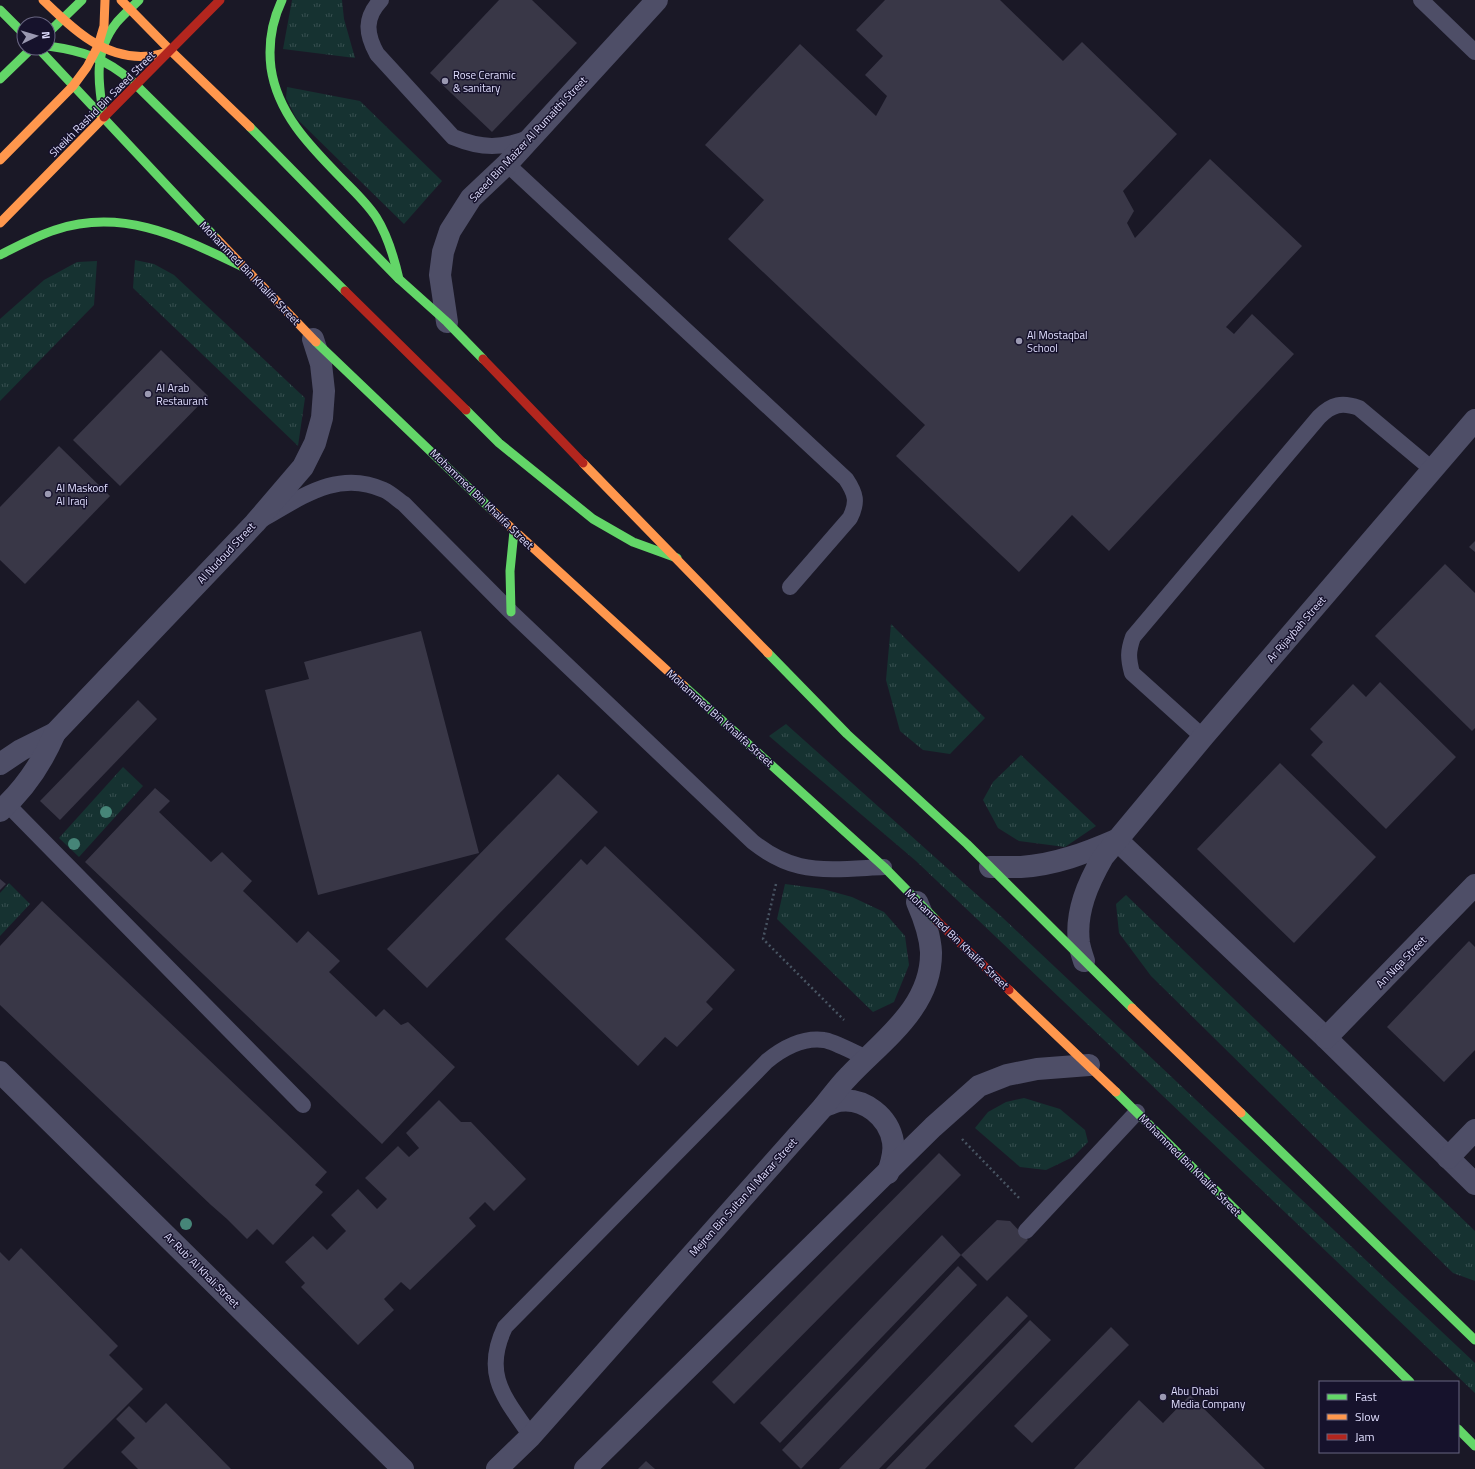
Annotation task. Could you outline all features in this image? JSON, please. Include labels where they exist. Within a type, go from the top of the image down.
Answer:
[{"type":"main road","points":[[43,0],[79,34],[100,47],[115,53],[136,58],[157,56],[171,51]]},
{"type":"main road","points":[[56,25],[82,0]]},
{"type":"main road","points":[[100,47],[104,26],[105,0]]},
{"type":"main road","points":[[121,0],[171,51],[260,136],[400,279],[447,322],[847,734],[990,867],[1084,961],[1475,1340]]},
{"type":"main road","points":[[0,160],[73,86],[96,57],[100,47],[117,21],[139,0]]},
{"type":"main road","name":"Sheikh Rashid Bin Saeed Street","points":[[0,223],[220,0]]},
{"type":"main road","points":[[282,0],[272,26],[269,50],[271,72],[276,93],[285,113],[298,131],[376,216],[394,257],[400,279]]},
{"type":"main road","points":[[0,10],[16,26]]},
{"type":"main road","points":[[56,47],[76,50],[96,57],[112,65],[128,77],[499,443],[558,492],[593,518],[633,542],[677,558]]},
{"type":"main road","points":[[0,79],[24,56]]},
{"type":"main road","name":"Mohammed Bin Khalifa Street","points":[[45,56],[243,267],[313,339],[514,531],[884,867],[917,902],[1137,1112],[1409,1381]]},
{"type":"main road","points":[[96,57],[104,119]]},
{"type":"main road","points":[[0,255],[47,233],[64,227],[95,222],[126,222],[150,226],[173,234],[243,267]]},
{"type":"main road","points":[[511,612],[509,572],[510,551],[514,531]]},
{"type":"main road","points":[[1459,1430],[1475,1446]]},
{"type":"street","name":"Saeed Bin Maizer Al Rumaithi Street","points":[[447,322],[440,275],[443,252],[450,231],[471,198],[507,164],[657,0]]},
{"type":"street","name":"Al Nudoud Street","points":[[4,808],[25,785],[37,768],[55,733],[255,523],[303,467],[315,443],[322,418],[324,391],[321,364],[313,339]]},
{"type":"street","name":"Ar Rijaybah Street","points":[[1084,961],[1079,943],[1079,920],[1084,898],[1092,877],[1103,857],[1203,737],[1475,420]]},
{"type":"street","name":"Al Nudoud Street","points":[[0,764],[21,750],[55,733]]},
{"type":"street","name":"Ar Rijaybah Street","points":[[990,867],[1022,867],[1055,862],[1087,853],[1118,840]]},
{"type":"street","points":[[1118,840],[1326,1038],[1475,1184]]},
{"type":"street","name":"An Niqa Street","points":[[1326,1038],[1475,885]]},
{"type":"street","name":"Mejren Bin Sultan Al Marar Street","points":[[497,1469],[531,1436],[824,1106],[848,1076],[902,1024],[917,1003],[927,978],[931,952],[927,926],[917,902]]},
{"type":"street","points":[[585,1469],[942,1119],[979,1086],[1007,1074],[1037,1069],[1089,1066]]},
{"type":"street","name":"Ar Rub' Al Khali Street","points":[[0,1072],[403,1469]]},
{"type":"street","points":[[824,1106],[839,1101],[854,1102],[869,1107],[880,1116],[889,1128],[893,1143],[893,1158],[888,1173]]},
{"type":"street","points":[[1448,1158],[1475,1130]]},
{"type":"lane","points":[[380,0],[373,9],[368,20],[368,32],[371,43],[377,54],[453,137],[468,143],[490,147],[517,143],[532,136]]},
{"type":"lane","points":[[1421,0],[1475,52]]},
{"type":"lane","points":[[507,164],[846,479],[852,488],[855,498],[855,509],[850,518],[790,587]]},
{"type":"lane","points":[[1203,737],[1132,673],[1129,661],[1129,649],[1133,637],[1314,423],[1327,409],[1338,405],[1349,404],[1359,408],[1433,470]]},
{"type":"lane","points":[[255,523],[314,491],[337,483],[361,483],[385,490],[404,504],[511,612],[753,842],[766,852],[781,860],[800,866],[820,868],[884,867]]},
{"type":"lane","points":[[4,808],[303,1105]]},
{"type":"lane","points":[[531,1436],[503,1396],[497,1381],[495,1366],[496,1352],[499,1339],[505,1327],[777,1052],[788,1046],[806,1040],[825,1040],[871,1054]]},
{"type":"lane","points":[[1026,1231],[1137,1112]]},
{"type":"path","points":[[781,860],[763,939],[871,1054]]},
{"type":"path","points":[[942,1119],[1038,1218]]},
{"type":"green space","points":[[292,0],[342,0],[344,19],[355,58],[283,49]]},
{"type":"green space","points":[[287,87],[360,101],[442,181],[404,224],[296,118],[286,98]]},
{"type":"green space","points":[[135,260],[154,264],[174,275],[305,398],[298,446],[133,288]]},
{"type":"green space","points":[[97,261],[94,305],[0,401],[0,319],[44,280],[77,262]]},
{"type":"green space","points":[[891,624],[985,718],[950,754],[923,750],[900,731],[886,680]]},
{"type":"green space","points":[[786,724],[1003,918],[1475,1363],[1475,1393],[916,861],[769,736]]},
{"type":"green space","points":[[1021,755],[1096,826],[1065,847],[1019,841],[998,828],[983,800],[993,782]]},
{"type":"green space","points":[[123,767],[143,786],[79,857],[59,838]]},
{"type":"green space","points":[[9,883],[30,904],[0,936],[0,893]]},
{"type":"green space","points":[[785,884],[823,889],[852,897],[884,912],[905,936],[909,965],[894,1002],[873,1012],[777,919]]},
{"type":"green space","points":[[1126,895],[1475,1231],[1475,1281],[1453,1273],[1151,976],[1119,933],[1116,904]]},
{"type":"green space","points":[[1024,1098],[1060,1109],[1085,1130],[1088,1142],[1073,1157],[1046,1170],[1020,1167],[975,1128],[988,1112],[1006,1102]]},
{"type":"building","points":[[499,0],[532,0],[577,43],[492,132],[430,73]]},
{"type":"building","points":[[885,0],[1000,0],[1063,61],[1082,42],[1177,134],[1123,191],[1134,211],[1127,223],[1135,238],[1210,159],[1302,246],[1226,327],[1234,334],[1252,314],[1294,354],[1109,551],[1072,515],[1019,572],[896,456],[925,425],[728,239],[764,200],[705,145],[800,44],[876,116],[887,96],[865,75],[883,56],[856,30]]},
{"type":"building","points":[[161,350],[208,396],[120,486],[73,440]]},
{"type":"building","points":[[59,446],[110,496],[25,584],[0,560],[0,507]]},
{"type":"building","points":[[1475,541],[1475,552],[1469,547]]},
{"type":"building","points":[[1445,564],[1475,593],[1475,728],[1472,731],[1375,636]]},
{"type":"building","points":[[421,631],[479,853],[318,895],[265,690],[309,679],[304,662]]},
{"type":"building","points":[[1380,682],[1456,757],[1386,829],[1311,755],[1323,742],[1310,729],[1353,684],[1366,697]]},
{"type":"building","points":[[138,700],[157,719],[60,820],[40,801]]},
{"type":"building","points":[[1280,763],[1376,857],[1294,943],[1197,849]]},
{"type":"building","points":[[558,774],[598,812],[427,988],[387,949]]},
{"type":"building","points":[[155,788],[170,801],[159,812],[211,862],[222,852],[252,881],[243,891],[297,943],[308,931],[340,961],[329,972],[376,1017],[384,1009],[401,1025],[408,1022],[455,1067],[382,1144],[85,862]]},
{"type":"building","points":[[605,846],[735,970],[706,1002],[713,1009],[677,1047],[665,1037],[638,1066],[505,939],[581,859],[587,865]]},
{"type":"building","points":[[0,879],[6,884],[0,890]]},
{"type":"building","points":[[42,901],[327,1172],[315,1185],[323,1192],[273,1245],[257,1229],[247,1239],[0,1005],[0,946]]},
{"type":"building","points":[[1469,941],[1475,947],[1475,1050],[1444,1082],[1387,1027]]},
{"type":"building","points":[[439,1100],[461,1122],[471,1122],[526,1179],[494,1211],[485,1202],[469,1218],[476,1226],[410,1290],[401,1282],[384,1299],[394,1310],[358,1345],[301,1287],[305,1283],[285,1262],[313,1236],[327,1250],[346,1231],[331,1215],[358,1189],[377,1209],[387,1199],[365,1178],[398,1146],[409,1157],[419,1148],[406,1133]]},
{"type":"building","points":[[939,1153],[961,1175],[734,1404],[712,1382]]},
{"type":"building","points":[[997,1220],[1010,1221],[1028,1240],[987,1281],[961,1255]]},
{"type":"building","points":[[942,1235],[961,1255],[780,1443],[760,1423]]},
{"type":"building","points":[[21,1248],[118,1346],[109,1355],[143,1389],[63,1469],[0,1469],[0,1252],[9,1261]]},
{"type":"building","points":[[958,1266],[977,1285],[801,1469],[782,1450]]},
{"type":"building","points":[[1007,1296],[1028,1316],[879,1469],[839,1469]]},
{"type":"building","points":[[1030,1320],[1051,1340],[925,1469],[886,1469]]},
{"type":"building","points":[[1111,1327],[1129,1345],[1032,1443],[1014,1426]]},
{"type":"building","points":[[1190,1395],[1265,1469],[1074,1469],[1139,1400],[1163,1423]]},
{"type":"building","points":[[166,1403],[231,1469],[138,1469],[121,1452],[135,1438],[116,1419],[129,1406],[146,1423]]},
{"type":"building","points":[[646,1461],[655,1469],[638,1469]]},
{"type":"traffic: fast","points":[[56,25],[82,0]]},
{"type":"traffic: fast","points":[[104,119],[99,80],[99,68],[104,45],[109,33],[117,22],[139,0]]},
{"type":"traffic: fast","points":[[282,0],[273,24],[270,50],[271,68],[275,86],[281,102],[290,118],[311,146],[370,208],[384,232],[399,279]]},
{"type":"traffic: fast","points":[[0,10],[16,26]]},
{"type":"traffic: fast","points":[[56,47],[83,53],[103,61],[132,81],[345,291]]},
{"type":"traffic: fast","points":[[0,79],[24,56]]},
{"type":"traffic: fast","points":[[45,56],[217,239]]},
{"type":"traffic: fast","points":[[250,127],[399,279],[447,322],[483,359]]},
{"type":"traffic: fast","points":[[0,255],[48,232],[80,224],[105,222],[129,224],[175,236],[243,267]]},
{"type":"traffic: fast","points":[[316,342],[494,512]]},
{"type":"traffic: fast","points":[[466,410],[499,443],[593,519],[633,542],[677,558]]},
{"type":"traffic: fast","points":[[511,612],[510,571],[514,531]]},
{"type":"traffic: fast","points":[[768,653],[847,734],[967,844],[1132,1008]]},
{"type":"traffic: fast","points":[[684,686],[884,867],[936,920]]},
{"type":"traffic: fast","points":[[1116,1092],[1409,1381]]},
{"type":"traffic: fast","points":[[1241,1113],[1475,1340]]},
{"type":"traffic: fast","points":[[1459,1430],[1475,1446]]},
{"type":"traffic: slow","points":[[43,0],[78,32],[104,48],[134,56],[158,55],[171,51]]},
{"type":"traffic: slow","points":[[0,160],[73,86],[87,67],[98,46],[104,26],[105,0]]},
{"type":"traffic: slow","points":[[121,0],[171,51],[250,127]]},
{"type":"traffic: slow","points":[[0,223],[104,117]]},
{"type":"traffic: slow","points":[[217,239],[316,342]]},
{"type":"traffic: slow","points":[[583,463],[768,653]]},
{"type":"traffic: slow","points":[[494,512],[684,686]]},
{"type":"traffic: slow","points":[[1009,990],[1116,1092]]},
{"type":"traffic: slow","points":[[1132,1008],[1241,1113]]},
{"type":"traffic: jam","points":[[104,117],[220,0]]},
{"type":"traffic: jam","points":[[345,291],[466,410]]},
{"type":"traffic: jam","points":[[483,359],[583,463]]},
{"type":"traffic: jam","points":[[936,920],[1009,990]]},
{"type":"place","name":"Rose Ceramic & sanitary","points":[[445,81]]},
{"type":"place","name":"Al Mostaqbal School","points":[[1019,341]]},
{"type":"place","name":"Al Arab Restaurant","points":[[148,394]]},
{"type":"place","name":"Al Maskoof Al Iraqi","points":[[48,494]]},
{"type":"place","name":"Abu Dhabi Media Company","points":[[1163,1397]]}]
